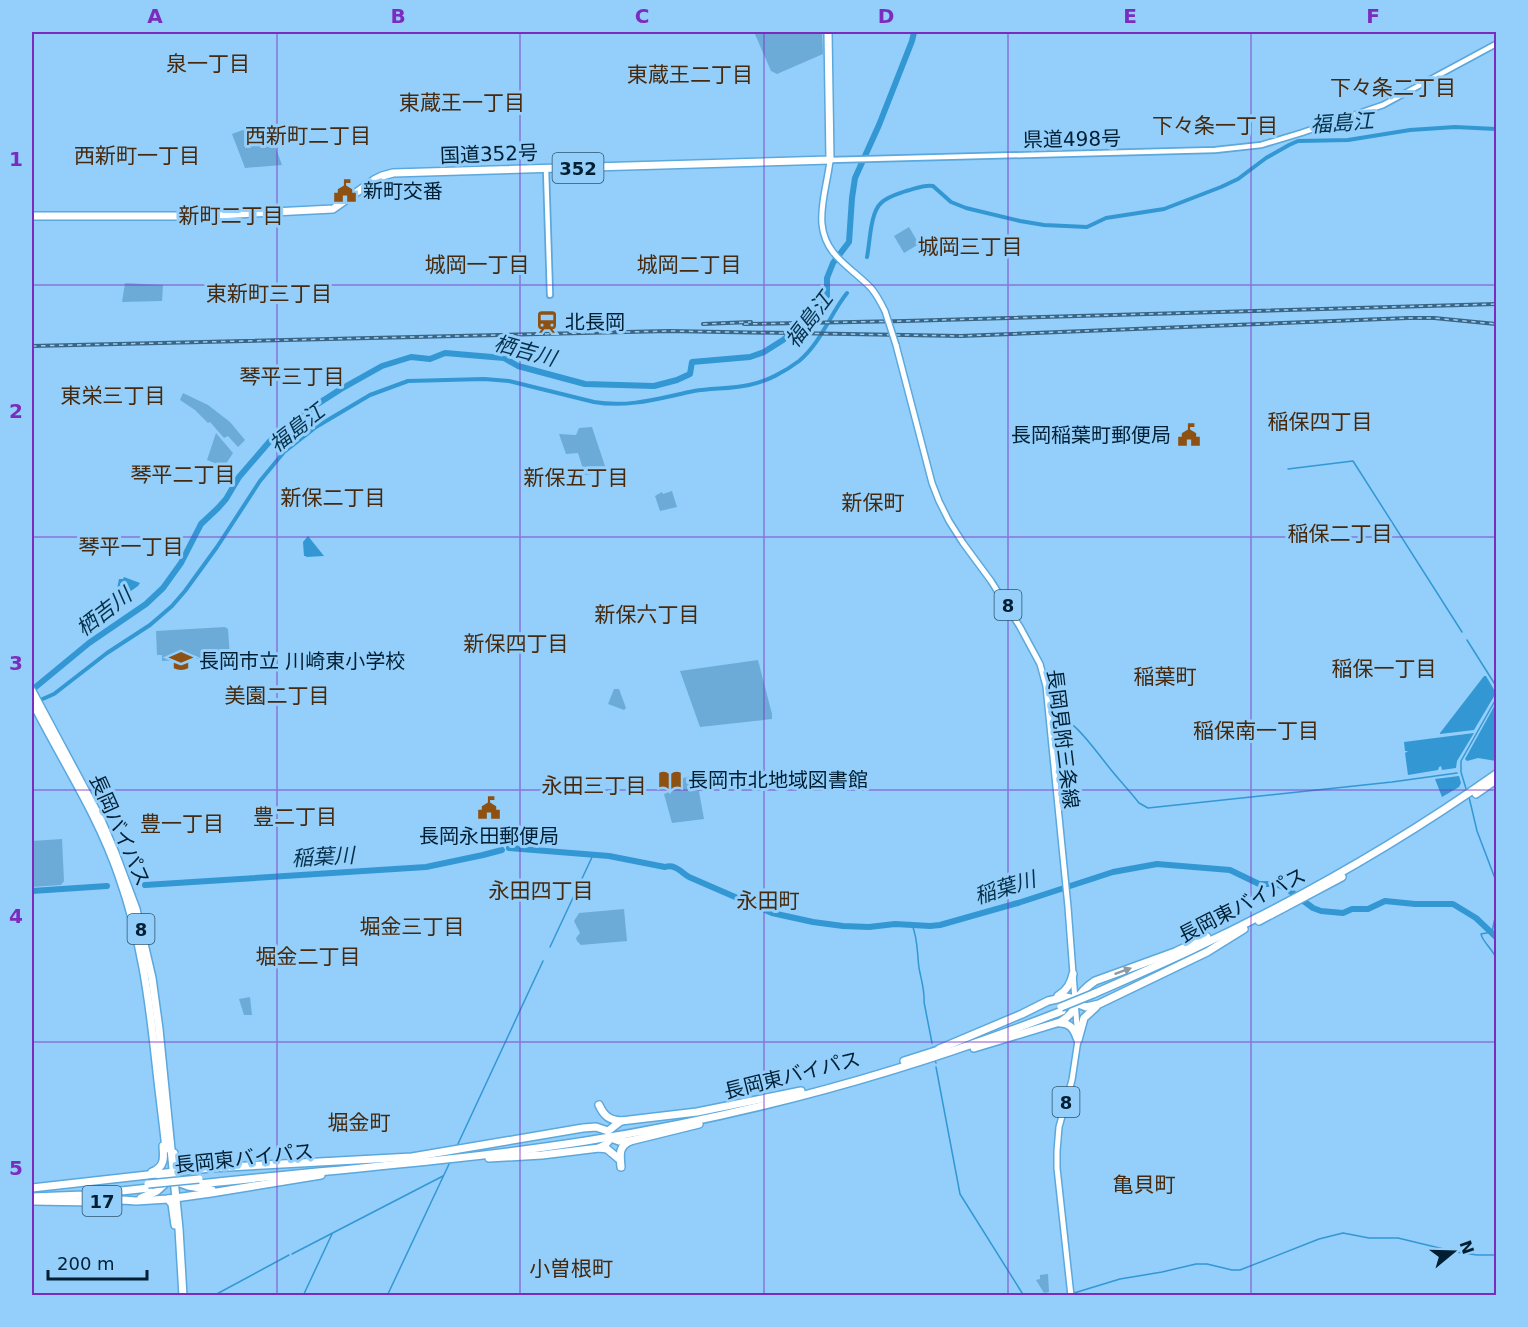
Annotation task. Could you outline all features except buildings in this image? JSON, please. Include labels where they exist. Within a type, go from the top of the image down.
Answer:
[{"type":"highway","points":[[828,32],[830,160]]},
{"type":"highway","name":"国道352号","points":[[32,216],[198,216],[333,209],[386,174],[830,160]]},
{"type":"highway","name":"長岡バイパス","points":[[32,691],[38,708],[96,810],[116,853],[136,909],[154,988],[173,1177]]},
{"type":"highway","name":"長岡バイパス","points":[[32,701],[38,708]]},
{"type":"highway","name":"長岡東バイパス","points":[[32,1195],[148,1186],[173,1177],[199,1182],[517,1150],[697,1120],[840,1086],[1024,1026],[1061,1009],[1095,999],[1172,964],[1330,884],[1400,842],[1497,774]]},
{"type":"highway","name":"長岡東バイパス","points":[[1095,999],[1278,907],[1394,842],[1497,780]]},
{"type":"highway","points":[[1073,972],[1082,983],[1095,981],[1175,952],[1268,912]]},
{"type":"highway","points":[[932,1056],[945,1045],[1022,1014],[1064,992],[1072,981],[1073,972]]},
{"type":"highway","points":[[1055,1024],[1074,1010],[1085,988],[1095,981]]},
{"type":"highway","points":[[1048,1001],[1063,997],[1071,998],[1086,1007],[1095,999]]},
{"type":"highway","points":[[1078,1040],[1084,1018],[1095,999]]},
{"type":"highway","points":[[932,1056],[950,1054],[1064,1023],[1070,1025],[1078,1040]]},
{"type":"highway","name":"長岡東バイパス","points":[[632,1131],[801,1091],[932,1056]]},
{"type":"highway","points":[[599,1105],[605,1115],[613,1120],[621,1121],[706,1110],[801,1091]]},
{"type":"highway","points":[[599,1148],[611,1138],[630,1141],[686,1128],[791,1098]]},
{"type":"highway","points":[[166,1123],[179,1164],[188,1167],[210,1167],[412,1157],[583,1128],[598,1123],[602,1113]]},
{"type":"highway","points":[[583,1128],[600,1128],[608,1131],[621,1121]]},
{"type":"highway","points":[[135,1176],[153,1172],[162,1166],[166,1123]]},
{"type":"highway","name":"長岡東バイパス","points":[[199,1182],[589,1138]]},
{"type":"highway","points":[[392,1164],[542,1155],[599,1148],[607,1149],[620,1163],[621,1149],[630,1141]]},
{"type":"highway","points":[[172,1198],[383,1165]]},
{"type":"highway","points":[[123,1200],[144,1197],[157,1191],[173,1177],[210,1167]]},
{"type":"highway","name":"17","points":[[32,1188],[155,1174],[173,1177]]},
{"type":"highway","points":[[173,1177],[195,1188],[222,1191]]},
{"type":"highway","name":"8","points":[[172,1198],[173,1177]]},
{"type":"highway","points":[[172,1198],[183,1292]]},
{"type":"highway","points":[[172,1198],[183,1292]]},
{"type":"highway","name":"17","points":[[32,1202],[136,1201],[172,1198]]},
{"type":"main road","name":"県道498号","points":[[830,160],[1228,150],[1261,145],[1383,105],[1497,44]]},
{"type":"main road","name":"長岡見附三条線","points":[[830,160],[822,218],[823,232],[828,247],[880,300],[896,345],[939,501],[963,543],[1005,602],[1041,668],[1046,686],[1073,972]]},
{"type":"main road","points":[[546,169],[550,295]]},
{"type":"main road","name":"8","points":[[1071,1296],[1057,1151],[1061,1120],[1072,1080],[1078,1040],[1073,972]]},
{"type":"shaded area","points":[[754,32],[822,32],[823,54],[777,74],[771,71]]},
{"type":"shaded area","points":[[259,124],[269,129],[282,165],[245,168],[232,134]]},
{"type":"shaded area","points":[[909,227],[919,244],[904,253],[894,236]]},
{"type":"shaded area","points":[[125,283],[163,285],[162,301],[122,302]]},
{"type":"shaded area","points":[[183,393],[208,405],[230,422],[245,440],[238,447],[228,436],[224,438],[210,422],[208,423],[180,400]]},
{"type":"shaded area","points":[[592,427],[607,472],[585,475],[578,453],[566,454],[559,434],[576,435],[579,428]]},
{"type":"shaded area","points":[[216,433],[233,453],[224,467],[207,460]]},
{"type":"shaded area","points":[[672,491],[677,507],[660,511],[655,496],[662,492],[663,494]]},
{"type":"shaded area","points":[[308,536],[324,556],[304,556],[303,542]]},
{"type":"shaded area","points":[[124,577],[140,583],[114,603],[119,579]]},
{"type":"shaded area","points":[[225,627],[228,629],[230,657],[162,661],[162,655],[157,655],[156,631]]},
{"type":"shaded area","points":[[758,660],[772,719],[700,727],[680,671]]},
{"type":"shaded area","points":[[1484,676],[1496,693],[1474,730],[1440,734],[1440,733]]},
{"type":"shaded area","points":[[614,689],[619,689],[626,708],[624,710],[608,704]]},
{"type":"shaded area","points":[[1496,703],[1496,761],[1478,758],[1467,761],[1465,759]]},
{"type":"shaded area","points":[[1474,733],[1457,761],[1456,768],[1442,770],[1441,766],[1438,770],[1408,775],[1405,753],[1408,751],[1405,751],[1404,742]]},
{"type":"shaded area","points":[[696,775],[704,819],[672,823],[664,794],[681,788],[679,779]]},
{"type":"shaded area","points":[[1459,776],[1461,783],[1459,787],[1442,797],[1435,779]]},
{"type":"shaded area","points":[[62,839],[64,881],[61,885],[32,887],[32,841]]},
{"type":"shaded area","points":[[624,909],[627,941],[581,945],[577,941],[576,938],[580,933],[574,921],[579,913]]},
{"type":"shaded area","points":[[250,997],[252,1015],[244,1015],[239,999]]},
{"type":"shaded area","points":[[1048,1274],[1049,1292],[1044,1293],[1036,1280],[1040,1279],[1040,1275]]},
{"type":"waterway","name":"栖吉川","points":[[32,690],[89,643],[146,604],[163,588],[181,563],[201,524],[226,499],[239,477],[270,441],[316,405],[382,366],[411,357],[430,359],[445,353],[504,358],[518,366],[585,384],[654,386],[690,374],[692,362],[750,357],[764,352],[783,340],[818,312],[827,298],[827,278],[833,263],[849,242],[855,178],[879,125],[914,32]]},
{"type":"waterway","name":"福島江","points":[[867,257],[877,208],[893,196],[923,186],[933,186],[951,202],[966,208],[1044,225],[1087,227],[1106,218],[1164,209],[1221,187],[1238,179],[1266,158],[1298,141],[1348,140],[1410,130],[1455,127],[1496,129]]},
{"type":"waterway","name":"福島江","points":[[38,701],[54,694],[107,653],[150,625],[172,606],[217,547],[260,481],[284,452],[316,427],[370,395],[408,381],[484,379],[509,381],[594,402],[620,404],[694,391],[749,385],[776,376],[807,354],[847,293]]},
{"type":"waterway","points":[[1288,469],[1353,461],[1462,632]]},
{"type":"waterway","points":[[1467,640],[1496,686]]},
{"type":"waterway","points":[[1467,792],[1461,772],[1461,761],[1496,699]]},
{"type":"waterway","points":[[1054,716],[1061,717],[1076,728],[1139,803],[1148,808],[1457,773]]},
{"type":"waterway","points":[[1469,797],[1477,831],[1496,881]]},
{"type":"waterway","name":"稲葉川","points":[[509,848],[609,856],[672,867],[689,877],[772,913],[843,926],[940,925],[1018,903],[1113,872],[1157,864],[1230,870],[1259,884],[1276,884],[1286,888],[1313,908],[1321,911],[1343,913],[1352,909],[1368,909],[1385,901],[1453,904],[1476,918],[1496,937]]},
{"type":"waterway","name":"稲葉川","points":[[145,885],[426,867],[502,850]]},
{"type":"waterway","points":[[550,947],[593,855]]},
{"type":"waterway","name":"稲葉川","points":[[32,891],[107,886]]},
{"type":"waterway","points":[[1496,913],[1492,932],[1481,934],[1496,958]]},
{"type":"waterway","points":[[912,925],[932,1043]]},
{"type":"waterway","points":[[457,1146],[543,961]]},
{"type":"waterway","points":[[936,1067],[960,1194],[1024,1296]]},
{"type":"waterway","points":[[387,1296],[450,1162]]},
{"type":"waterway","points":[[292,1254],[443,1176]]},
{"type":"waterway","points":[[1074,1293],[1120,1279],[1196,1264],[1240,1270],[1319,1239],[1343,1233],[1369,1238],[1398,1238],[1456,1252],[1496,1255]]},
{"type":"waterway","points":[[303,1296],[332,1234]]},
{"type":"waterway","points":[[213,1296],[289,1255]]},
{"type":"railway","points":[[744,324],[1496,304]]},
{"type":"railway","points":[[32,346],[669,331],[961,336],[1408,318],[1496,324]]},
{"type":"railway","points":[[703,324],[751,322]]},
{"type":"place","name":"新町交番","points":[[345,191]]},
{"type":"place","name":"北長岡","points":[[547,322]]},
{"type":"place","name":"長岡稲葉町郵便局","points":[[1189,435]]},
{"type":"place","name":"長岡市立 川崎東小学校","points":[[181,661]]},
{"type":"place","name":"長岡市北地域図書館","points":[[670,780]]},
{"type":"place","name":"長岡永田郵便局","points":[[489,808]]},
{"type":"district","name":"泉一丁目","points":[[208,64]]},
{"type":"district","name":"東蔵王二丁目","points":[[690,75]]},
{"type":"district","name":"下々条二丁目","points":[[1393,88]]},
{"type":"district","name":"東蔵王一丁目","points":[[462,103]]},
{"type":"district","name":"下々条一丁目","points":[[1215,126]]},
{"type":"district","name":"西新町二丁目","points":[[308,136]]},
{"type":"district","name":"西新町一丁目","points":[[137,156]]},
{"type":"district","name":"新町二丁目","points":[[231,216]]},
{"type":"district","name":"城岡三丁目","points":[[970,247]]},
{"type":"district","name":"城岡一丁目","points":[[477,265]]},
{"type":"district","name":"城岡二丁目","points":[[689,265]]},
{"type":"district","name":"東新町三丁目","points":[[269,294]]},
{"type":"district","name":"琴平三丁目","points":[[292,377]]},
{"type":"district","name":"東栄三丁目","points":[[113,396]]},
{"type":"district","name":"稲保四丁目","points":[[1320,422]]},
{"type":"district","name":"琴平二丁目","points":[[183,475]]},
{"type":"district","name":"新保五丁目","points":[[576,478]]},
{"type":"district","name":"新保二丁目","points":[[333,498]]},
{"type":"district","name":"新保町","points":[[873,503]]},
{"type":"district","name":"稲保二丁目","points":[[1340,534]]},
{"type":"district","name":"琴平一丁目","points":[[131,547]]},
{"type":"district","name":"新保六丁目","points":[[647,615]]},
{"type":"district","name":"新保四丁目","points":[[516,644]]},
{"type":"district","name":"稲保一丁目","points":[[1384,669]]},
{"type":"district","name":"稲葉町","points":[[1165,677]]},
{"type":"district","name":"美園二丁目","points":[[277,696]]},
{"type":"district","name":"稲保南一丁目","points":[[1256,731]]},
{"type":"district","name":"永田三丁目","points":[[594,786]]},
{"type":"district","name":"豊二丁目","points":[[295,817]]},
{"type":"district","name":"豊一丁目","points":[[182,824]]},
{"type":"district","name":"永田四丁目","points":[[541,891]]},
{"type":"district","name":"永田町","points":[[768,901]]},
{"type":"district","name":"堀金三丁目","points":[[412,927]]},
{"type":"district","name":"堀金二丁目","points":[[308,957]]},
{"type":"district","name":"堀金町","points":[[359,1123]]},
{"type":"district","name":"亀貝町","points":[[1144,1185]]},
{"type":"district","name":"小曽根町","points":[[571,1269]]}]
